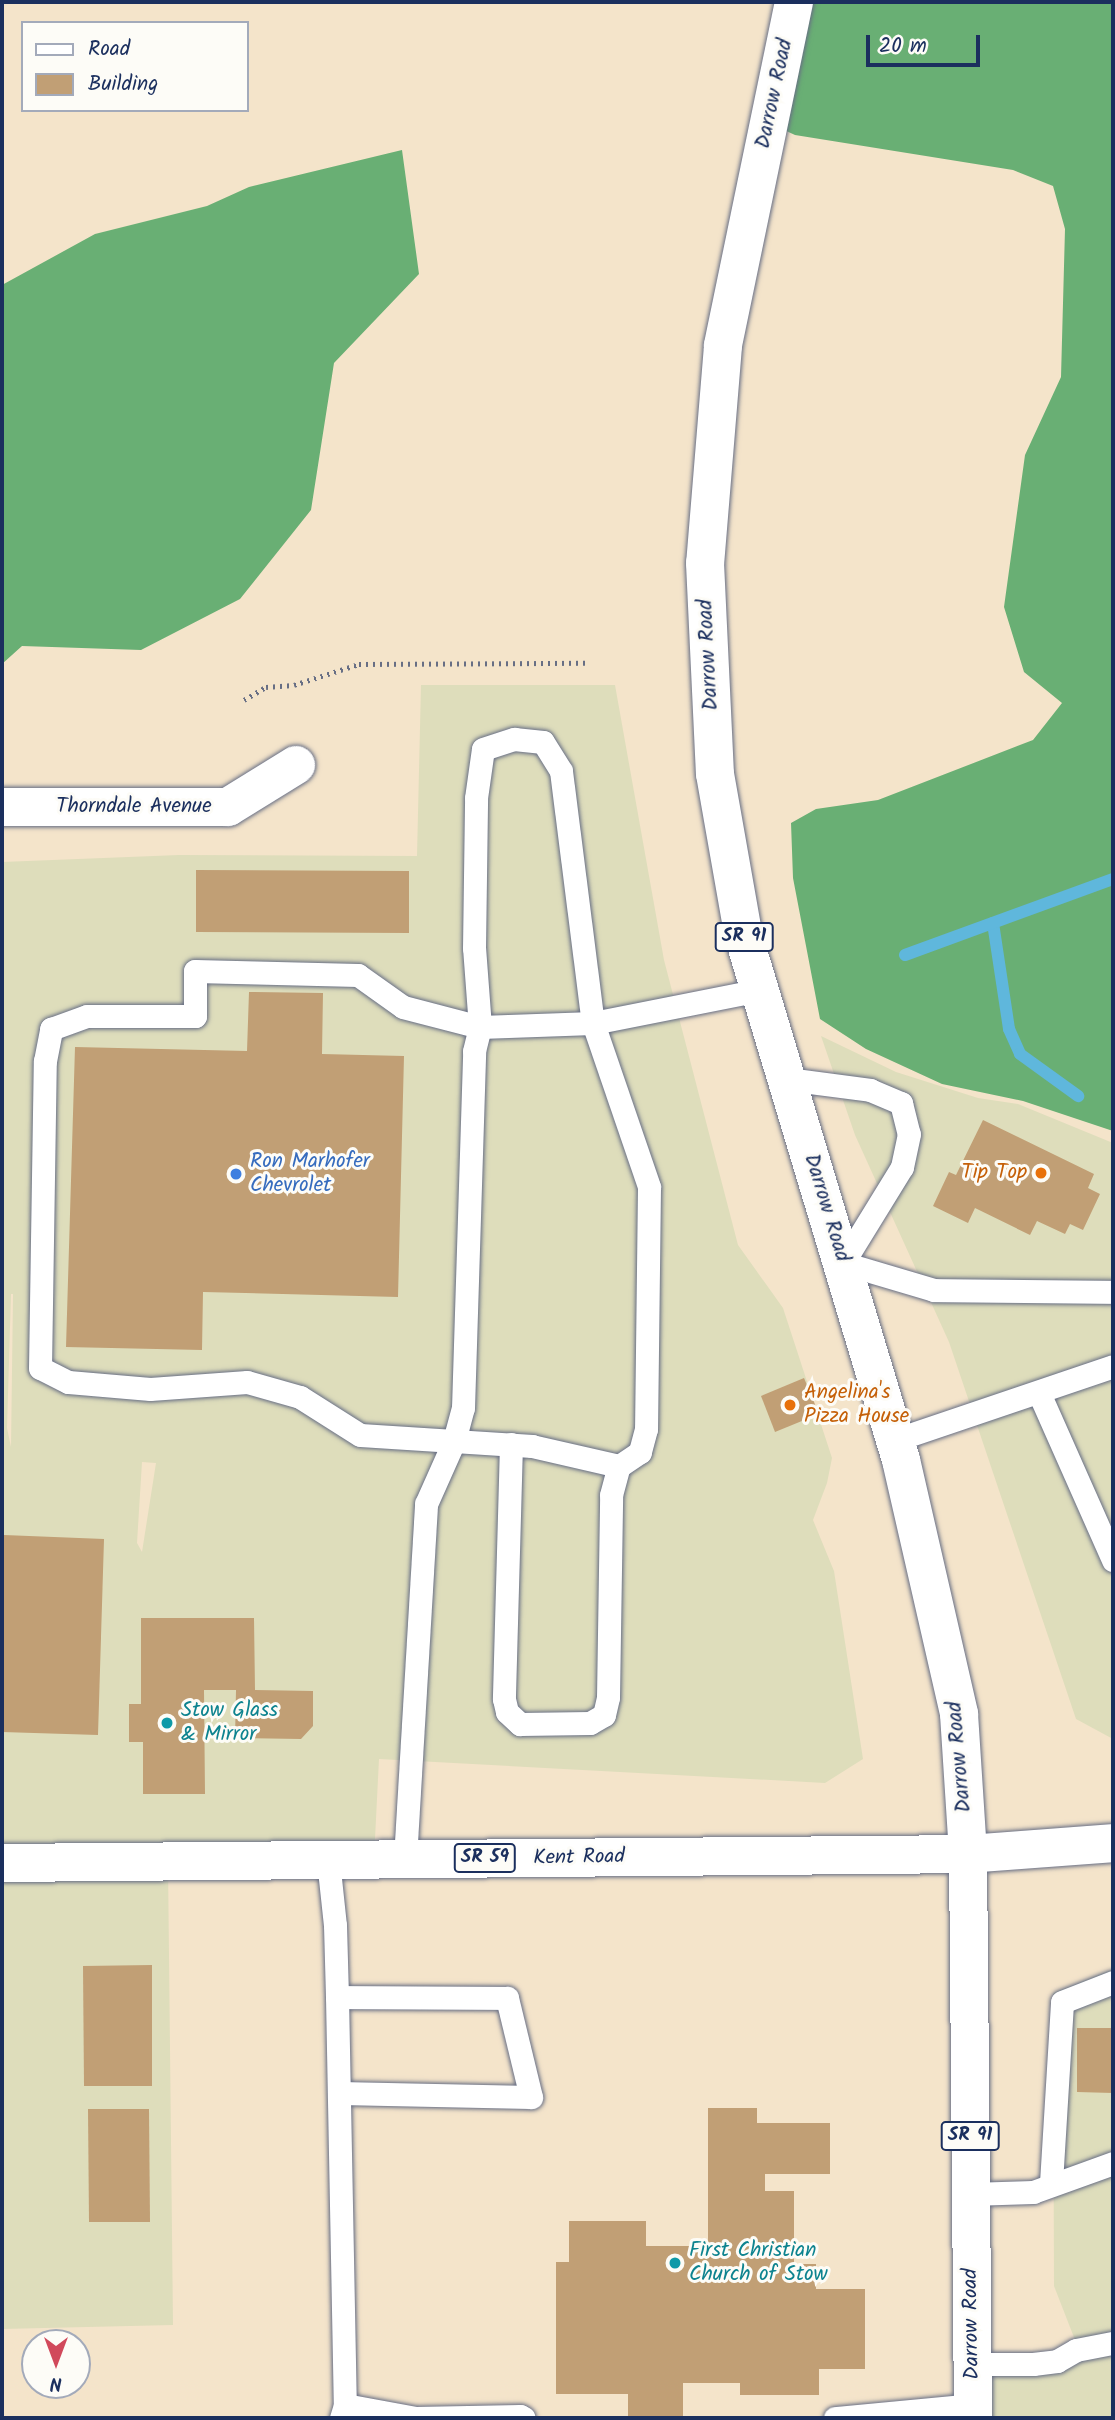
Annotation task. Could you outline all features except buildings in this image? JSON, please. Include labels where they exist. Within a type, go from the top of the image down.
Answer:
[{"type":"main road","name":"Darrow Road","points":[[794,2],[723,346],[705,563],[715,774],[744,937],[895,1440],[934,1592],[959,1714],[968,1853],[973,2412]]},
{"type":"main road","name":"Thorndale Avenue","points":[[2,807],[228,807],[296,765]]},
{"type":"main road","name":"Kent Road","points":[[2,1863],[968,1853],[1113,1843]]},
{"type":"lane","points":[[405,1859],[426,1504],[454,1441],[463,1408],[474,1051],[480,1027],[474,948],[476,799],[483,749],[514,739],[543,742],[561,771],[593,1023],[649,1187],[646,1429],[640,1452],[619,1466],[611,1495],[608,1697],[604,1715],[590,1723],[520,1724],[507,1713],[504,1699],[511,1444]]},
{"type":"lane","points":[[619,1466],[511,1444],[360,1435],[300,1397],[247,1382],[150,1389],[68,1382],[40,1368],[45,1061],[51,1029],[87,1016],[195,1016],[195,971],[358,975],[403,1007],[480,1027],[593,1023],[760,990]]},
{"type":"lane","points":[[787,1079],[870,1090],[901,1103],[909,1135],[902,1167],[843,1263],[934,1290],[1113,1292]]},
{"type":"lane","points":[[895,1440],[1113,1366]]},
{"type":"lane","points":[[1038,1393],[1113,1560]]},
{"type":"lane","points":[[328,1860],[335,1925],[337,1997],[343,2412],[416,2418],[524,2418]]},
{"type":"lane","points":[[1051,2183],[1062,2001],[1113,1982]]},
{"type":"lane","points":[[337,1997],[507,1998],[531,2097],[339,2093]]},
{"type":"lane","points":[[970,2194],[1033,2192],[1051,2183],[1113,2163]]},
{"type":"lane","points":[[972,2364],[1057,2361],[1076,2350],[1113,2343]]},
{"type":"lane","points":[[835,2418],[973,2412]]},
{"type":"path","points":[[244,700],[266,687],[294,685],[359,664],[585,663]]},
{"type":"shaded area","points":[[421,685],[615,685],[664,960],[738,1245],[783,1308],[832,1458],[827,1483],[813,1520],[834,1571],[863,1759],[825,1783],[379,1759],[374,1859],[168,1863],[173,2325],[2,2329],[2,862],[179,855],[417,856]],"holes":[[[13,1294],[11,1447],[7,1428]],[[142,1462],[156,1463],[142,1552],[137,1543]]]},
{"type":"shaded area","points":[[821,1036],[896,1072],[978,1098],[1018,1104],[1113,1143],[1113,1739],[1076,1719],[949,1342],[855,1135]]},
{"type":"shaded area","points":[[1113,1969],[1113,2418],[973,2418],[972,2364],[1082,2358],[1054,2286],[1053,1993]]},
{"type":"green space","points":[[794,2],[1113,2],[1113,1131],[1023,1101],[942,1084],[866,1049],[820,1019],[793,878],[791,823],[816,809],[878,800],[1033,740],[1062,703],[1024,672],[1004,607],[1025,455],[1061,377],[1065,229],[1053,186],[1013,170],[795,135],[769,123]]},
{"type":"green space","points":[[402,150],[419,274],[334,363],[311,510],[240,599],[141,650],[22,646],[2,664],[2,285],[95,234],[207,206],[249,187]]},
{"type":"waterway","points":[[905,955],[1113,879]]},
{"type":"waterway","points":[[993,923],[1009,1029],[1020,1054],[1078,1096]]},
{"type":"place","name":"Tip Top","points":[[1041,1173]]},
{"type":"place","name":"Ron Marhofer Chevrolet","points":[[236,1174]]},
{"type":"place","name":"Angelina's Pizza House","points":[[790,1405]]},
{"type":"place","name":"Stow Glass & Mirror","points":[[167,1723]]},
{"type":"place","name":"First Christian Church of Stow","points":[[675,2263]]}]
